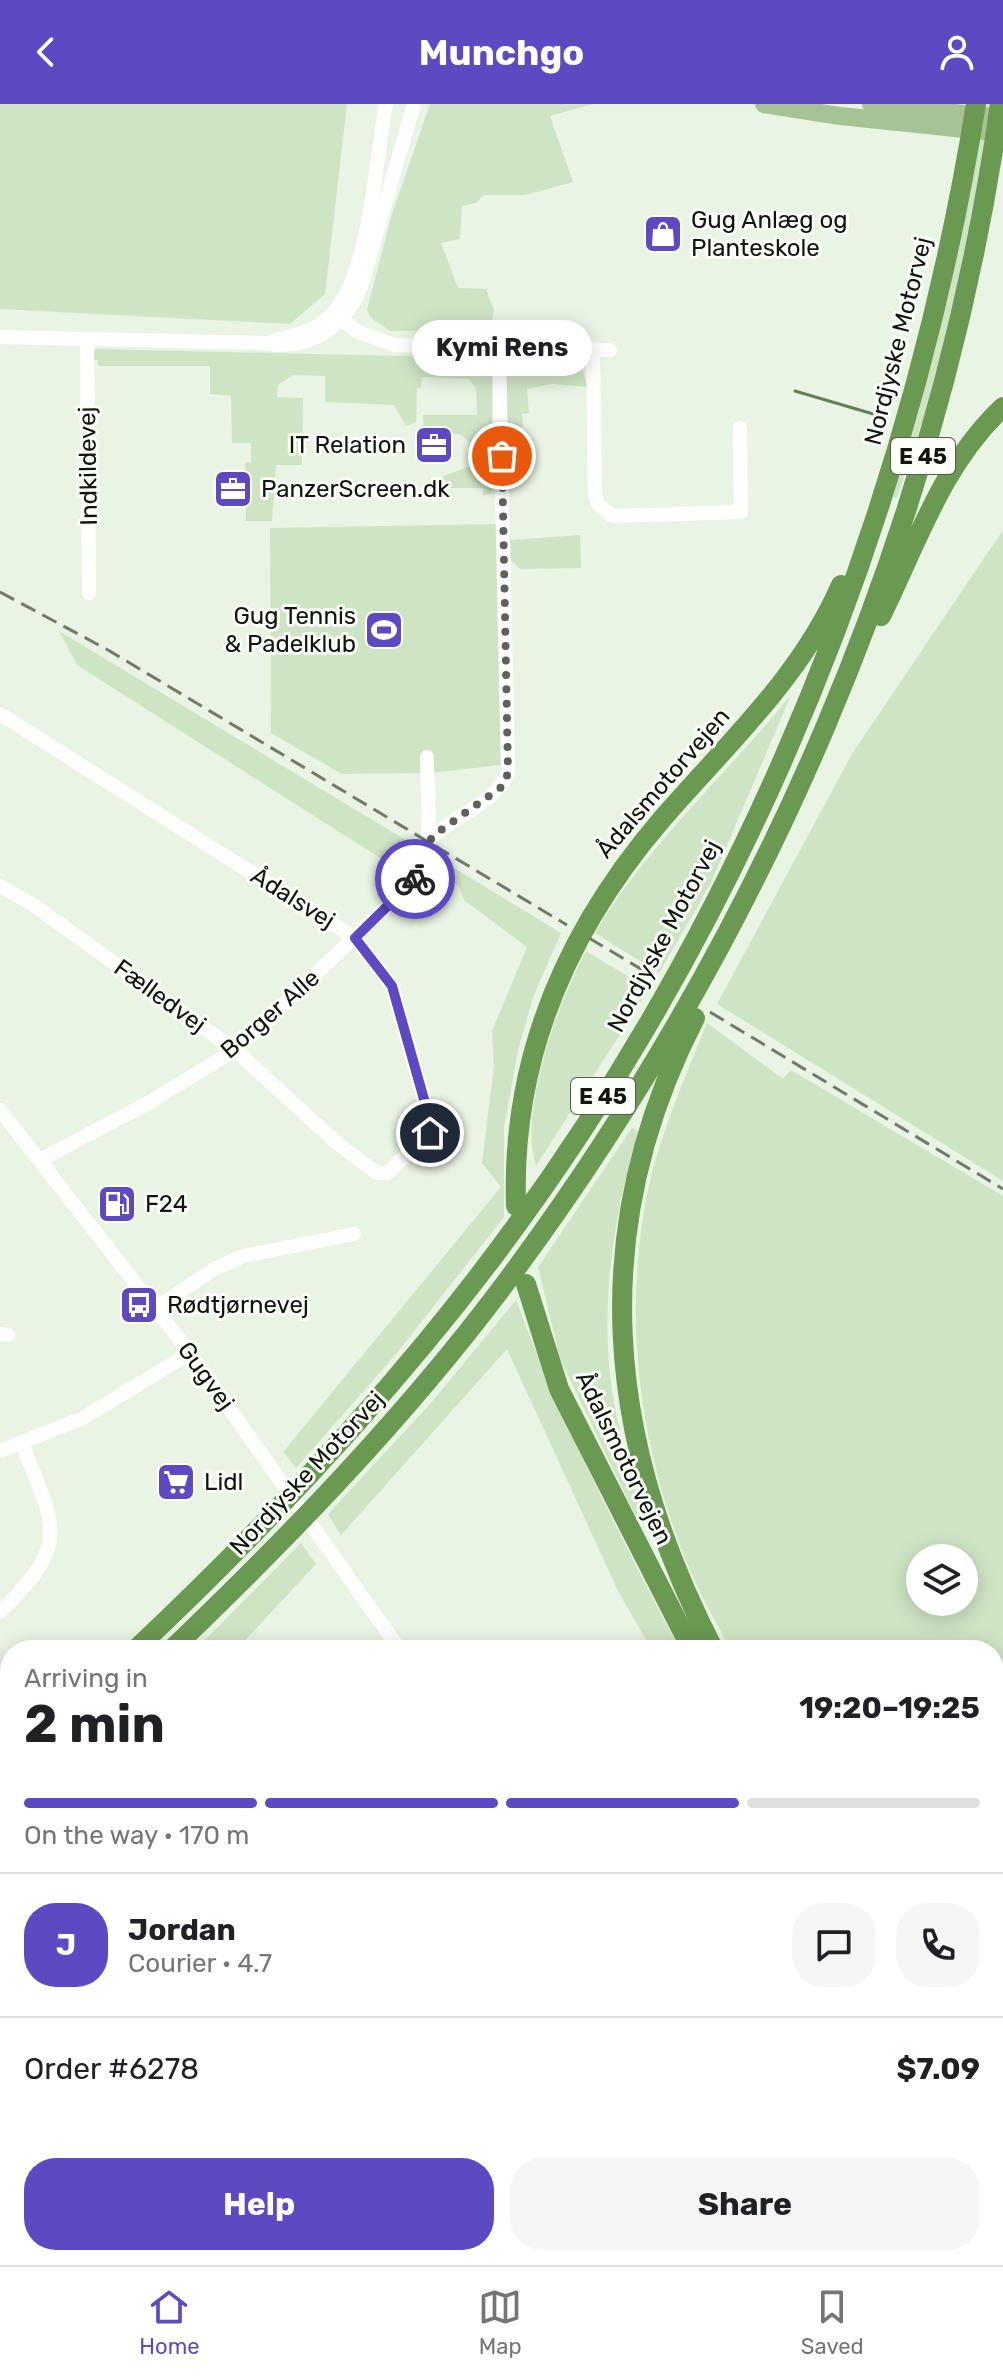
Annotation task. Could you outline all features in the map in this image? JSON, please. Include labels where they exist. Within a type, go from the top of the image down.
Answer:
[{"type":"highway","name":"Nordjyske Motorvej","points":[[145,1640],[314,1472],[428,1340],[578,1136],[665,995],[720,891],[798,729],[862,564],[910,414],[946,266],[976,104]]},
{"type":"highway","name":"Nordjyske Motorvej","points":[[181,1640],[329,1493],[502,1287],[599,1150],[702,980],[819,744],[887,564],[935,415],[967,282],[1000,104]]},
{"type":"highway","points":[[709,1640],[681,1587],[635,1446],[624,1368],[623,1270],[642,1158],[663,1089],[684,1039],[758,896],[819,744],[941,484],[981,427],[1003,407]]},
{"type":"highway","name":"Ådalsmotorvejen","points":[[516,1206],[517,1134],[527,1079],[558,975],[606,888],[662,819],[764,706],[808,646],[832,604],[910,414]]},
{"type":"highway","name":"Ådalsmotorvejen","points":[[526,1284],[559,1389],[687,1640]]},
{"type":"main road","points":[[764,104],[915,117],[1003,118]]},
{"type":"main road","points":[[871,104],[915,117],[1003,133]]},
{"type":"street","points":[[337,317],[361,247],[377,181],[386,104]]},
{"type":"street","points":[[401,144],[403,104]]},
{"type":"street","points":[[0,337],[263,343],[300,334],[337,317],[352,308],[360,290],[414,104]]},
{"type":"street","points":[[337,317],[371,339],[394,345],[610,350]]},
{"type":"street","name":"Indkildevej","points":[[87,340],[89,593]]},
{"type":"street","points":[[428,842],[441,827],[503,786],[508,773],[499,348]]},
{"type":"street","points":[[593,350],[595,495],[598,504],[612,516],[741,512],[740,428]]},
{"type":"street","name":"Ådalsvej","points":[[0,714],[355,938],[392,986],[431,1124],[430,1133],[387,1173]]},
{"type":"street","name":"Borger Alle","points":[[40,1160],[148,1103],[235,1050],[414,881],[423,866],[428,842],[427,757]]},
{"type":"street","name":"Fælledvej","points":[[0,886],[32,904],[235,1050],[338,1144],[377,1173],[387,1173]]},
{"type":"street","name":"Gugvej","points":[[3,1120],[40,1160],[190,1353],[393,1640]]},
{"type":"street","points":[[156,1308],[200,1277],[243,1256],[354,1234]]},
{"type":"street","points":[[0,1451],[83,1418],[190,1353]]},
{"type":"street","points":[[0,1612],[42,1568],[51,1537],[44,1500],[22,1443]]},
{"type":"green space","points":[[0,104],[347,104],[325,294],[290,324],[0,309]]},
{"type":"green space","points":[[430,104],[593,104],[550,116],[573,182],[525,195],[484,195],[476,203],[462,206],[460,239],[441,243],[458,288],[486,289],[494,310],[490,331],[390,331],[370,317],[367,310],[391,217]]},
{"type":"green space","points":[[984,104],[992,104],[961,275],[930,398],[897,498],[893,497],[952,273]]},
{"type":"green space","points":[[93,351],[486,358],[492,369],[492,493],[483,496],[483,488],[428,488],[428,482],[478,463],[468,442],[458,434],[424,443],[423,415],[477,415],[476,388],[469,379],[422,377],[421,388],[417,388],[416,422],[406,426],[394,405],[325,402],[325,376],[293,375],[278,385],[277,397],[303,398],[302,465],[276,465],[272,521],[246,521],[245,463],[251,462],[251,443],[232,443],[231,396],[210,394],[210,366],[98,366],[98,360],[92,360]]},
{"type":"green space","points":[[510,358],[579,360],[588,387],[552,384],[527,389],[529,413],[522,414],[523,427],[508,429],[508,448],[505,367]]},
{"type":"green space","name":"Gug Tennis & Padelklub","points":[[497,524],[501,765],[430,773],[342,774],[271,733],[270,528]]},
{"type":"green space","points":[[509,526],[511,540],[580,535],[581,568],[520,569],[506,555]]},
{"type":"green space","points":[[1003,530],[1003,1181],[717,1004],[852,754]]},
{"type":"green space","points":[[59,631],[419,848],[407,875],[77,665]]},
{"type":"green space","points":[[791,695],[711,883],[659,973],[595,933],[663,840]]},
{"type":"green space","points":[[433,855],[561,933],[534,995],[518,1050],[504,1128],[504,1217],[396,1354],[296,1468],[283,1452],[501,1187],[482,1163],[494,1066],[492,1031],[527,947],[464,900],[458,885],[429,870]]},
{"type":"green space","points":[[422,888],[443,902],[400,911],[397,908]]},
{"type":"green space","points":[[586,951],[649,989],[536,1166],[532,1116],[537,1086],[564,998]]},
{"type":"green space","points":[[707,1023],[783,1079],[791,1070],[1003,1196],[1003,1640],[726,1640],[687,1563],[670,1517],[656,1469],[639,1373],[637,1275],[642,1226],[656,1158]]},
{"type":"green space","points":[[632,1128],[638,1131],[615,1231],[607,1334],[614,1403],[644,1516],[637,1519],[560,1358],[538,1267]]},
{"type":"green space","points":[[516,1300],[552,1390],[592,1477],[675,1640],[646,1640],[619,1593],[507,1349],[341,1535],[328,1514],[430,1404]]},
{"type":"green space","points":[[301,1543],[316,1564],[245,1640],[205,1640]]},
{"type":"waterway","points":[[795,391],[880,416]]},
{"type":"railway","points":[[0,592],[108,650],[567,925]]},
{"type":"railway","points":[[589,938],[656,978]]},
{"type":"railway","points":[[710,1012],[1003,1189]]},
{"type":"way so far","points":[[415,879],[423,866],[428,842],[441,827],[503,786],[508,773],[502,456]]},
{"type":"place","name":"Gug Anlæg og Planteskole","points":[[663,234]]},
{"type":"place","name":"IT Relation","points":[[434,445]]},
{"type":"place","name":"Kymi Rens","points":[[502,456]]},
{"type":"place","name":"PanzerScreen.dk","points":[[233,489]]},
{"type":"place","name":"Gug Tennis & Padelklub","points":[[384,630]]},
{"type":"place","name":"F24","points":[[117,1204]]},
{"type":"place","name":"Rødtjørnevej","points":[[139,1305]]},
{"type":"place","name":"Lidl","points":[[176,1482]]},
{"type":"route","points":[[415,879],[355,938],[392,986],[431,1124],[430,1133]]}]
